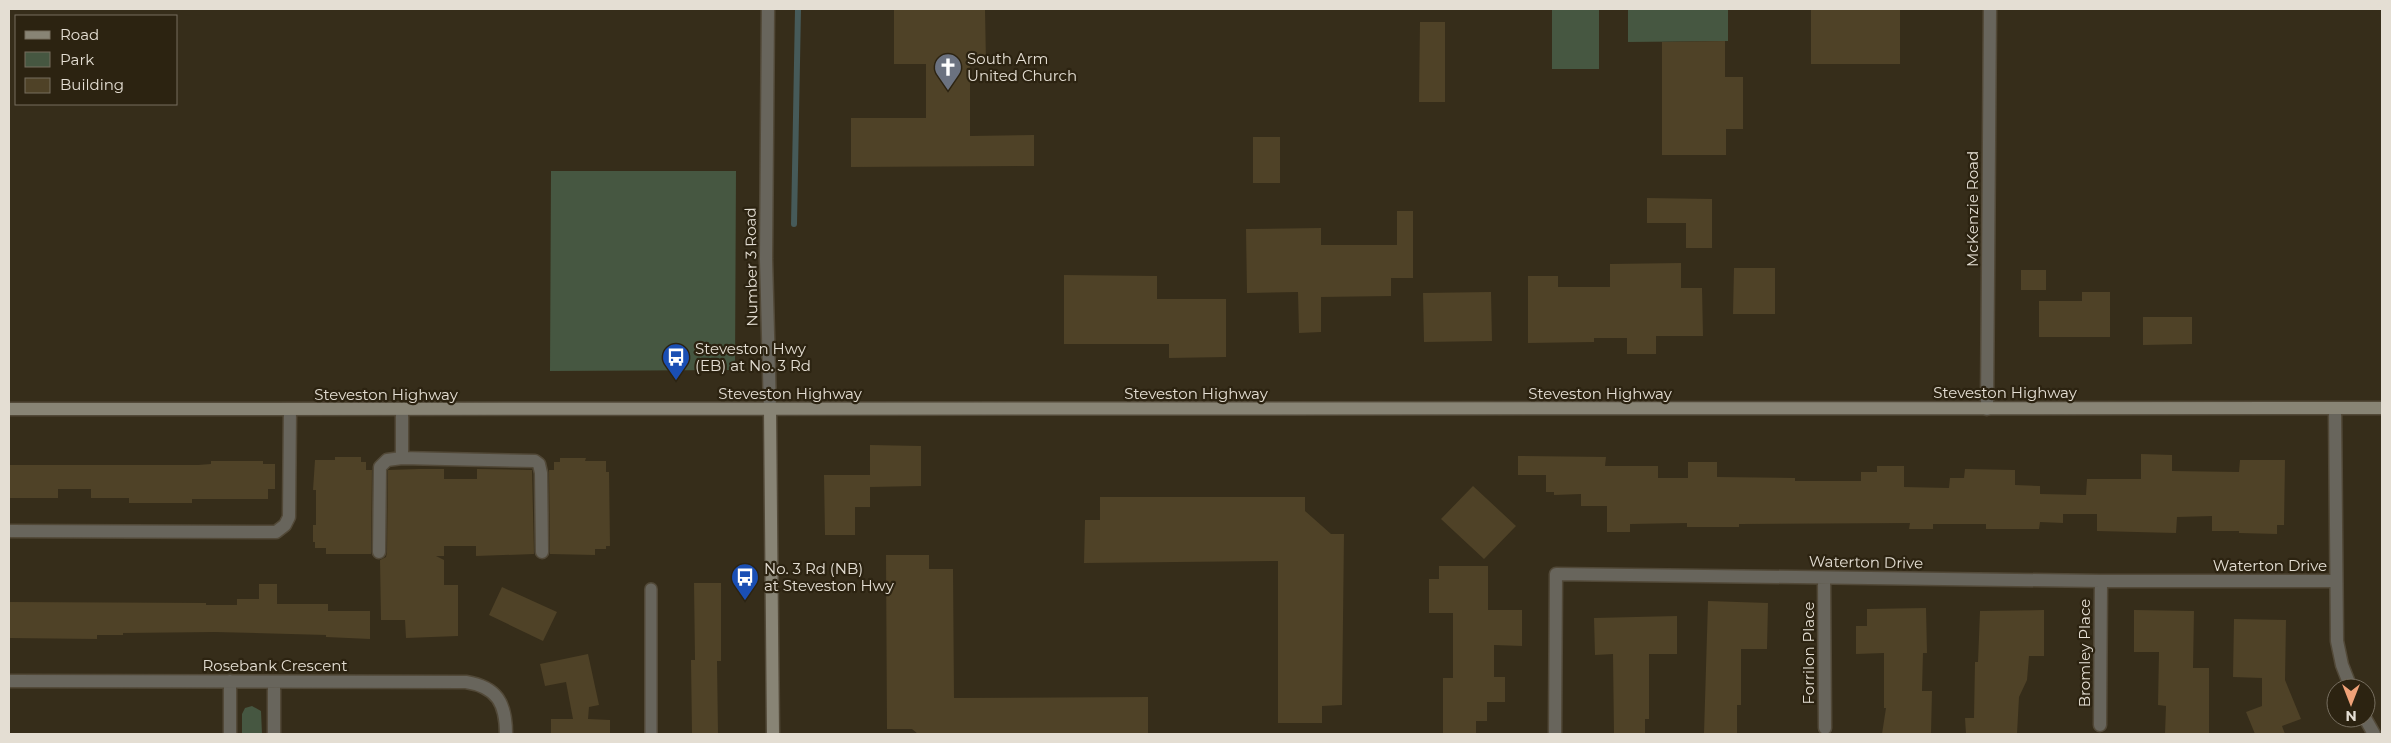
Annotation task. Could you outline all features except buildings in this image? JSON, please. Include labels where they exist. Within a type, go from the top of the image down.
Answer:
[{"type":"main road","name":"Steveston Highway","points":[[9,409],[402,411],[1018,408],[2382,408]]},
{"type":"main road","name":"Number 3 Road","points":[[770,410],[773,734]]},
{"type":"street","name":"Number 3 Road","points":[[768,9],[766,259],[770,410]]},
{"type":"street","name":"McKenzie Road","points":[[1987,409],[1990,9]]},
{"type":"street","points":[[2335,409],[2337,641],[2347,678]]},
{"type":"street","points":[[9,531],[276,532],[285,525],[289,517],[290,410]]},
{"type":"street","points":[[402,411],[402,458]]},
{"type":"street","points":[[379,552],[380,467],[387,460],[402,458],[535,461],[541,473],[542,552]]},
{"type":"street","name":"Waterton Drive","points":[[1555,734],[1556,574],[2101,581],[2335,581]]},
{"type":"street","name":"Forrilon Place","points":[[1824,578],[1825,728]]},
{"type":"street","name":"Bromley Place","points":[[2100,725],[2101,581]]},
{"type":"street","points":[[230,681],[230,734]]},
{"type":"street","name":"Rosebank Crescent","points":[[9,682],[466,682],[482,685],[494,692],[502,707],[506,734]]},
{"type":"street","points":[[274,682],[274,734]]},
{"type":"lane","points":[[651,589],[651,734]]},
{"type":"green space","points":[[1552,9],[1599,9],[1599,69],[1552,69]]},
{"type":"green space","points":[[1628,9],[1728,9],[1728,41],[1628,42]]},
{"type":"green space","points":[[551,171],[736,171],[735,370],[550,371]]},
{"type":"green space","points":[[252,706],[261,711],[262,734],[242,734],[242,714],[245,708]]},
{"type":"waterway","points":[[794,224],[798,9]]},
{"type":"place","name":"South Arm United Church","points":[[948,91]]},
{"type":"place","name":"Steveston Hwy (EB) at No. 3 Rd","points":[[676,381]]},
{"type":"place","name":"No. 3 Rd (NB) at Steveston Hwy","points":[[745,601]]}]
